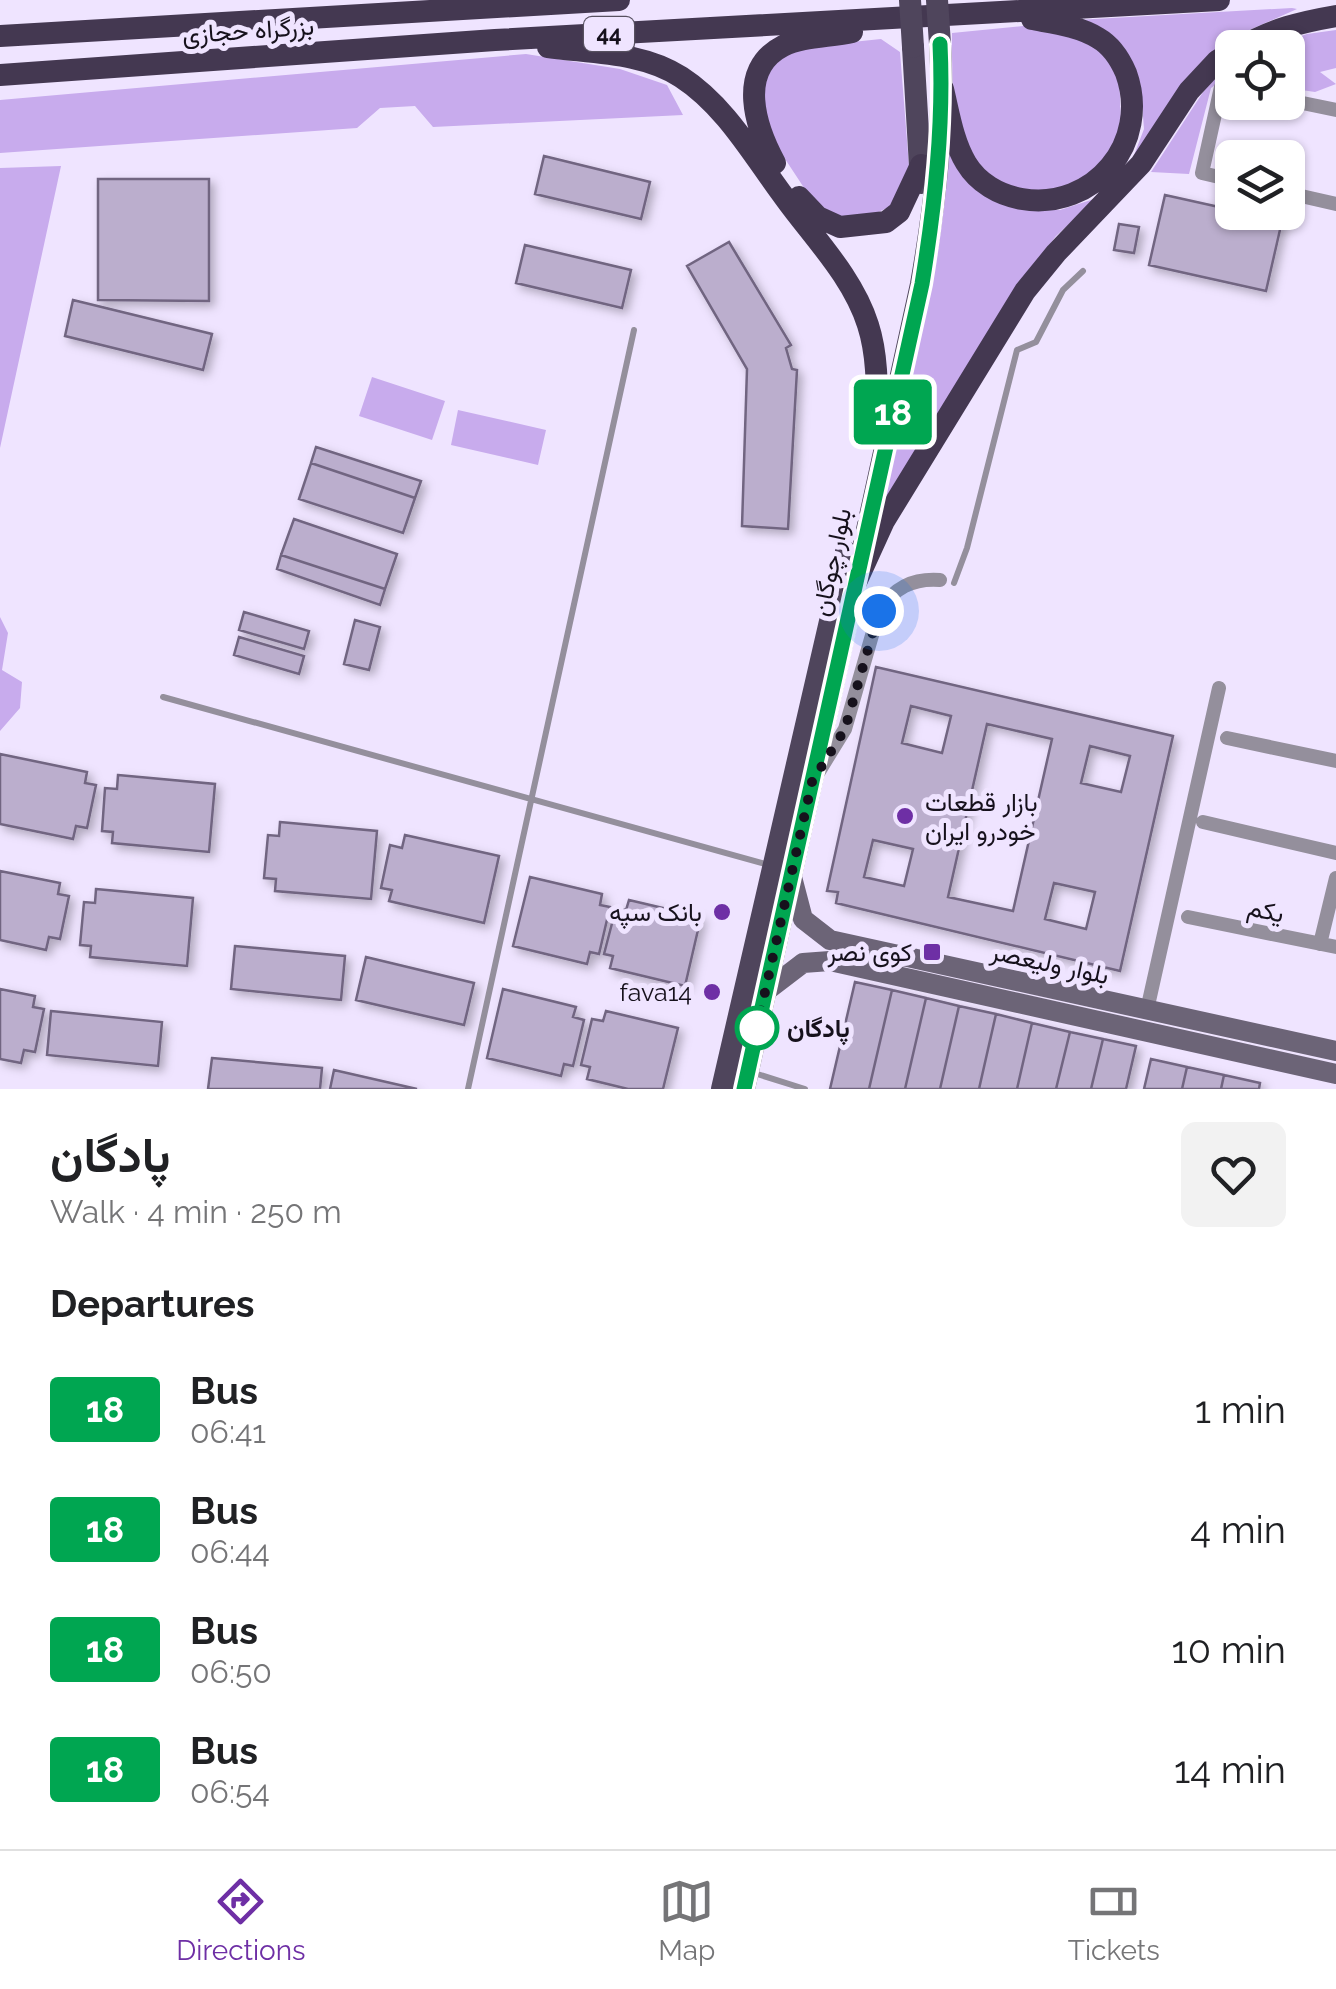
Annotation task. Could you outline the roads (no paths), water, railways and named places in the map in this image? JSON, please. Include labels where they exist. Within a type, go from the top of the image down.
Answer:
[{"type":"highway","points":[[179,28],[340,0]]},
{"type":"highway","name":"بزرگراه حجازی","points":[[0,36],[619,0]]},
{"type":"highway","name":"بزرگراه حجازی","points":[[0,75],[496,40],[1218,0]]},
{"type":"highway","points":[[943,90],[955,139],[966,164],[983,183],[1008,196],[1035,201],[1062,199],[1088,188],[1122,154],[1132,120],[1132,102],[1120,59],[1098,37],[994,13]]},
{"type":"highway","points":[[1280,30],[1298,22],[1336,16]]},
{"type":"highway","points":[[890,18],[884,26],[780,47],[757,76],[754,109],[758,128],[779,171],[818,217],[840,227],[886,222],[899,212],[921,165]]},
{"type":"highway","points":[[496,40],[645,62],[684,78],[721,113],[845,276],[868,325],[877,378],[878,423]]},
{"type":"highway","points":[[853,589],[884,520],[1025,291],[1141,164],[1189,91],[1215,63]]},
{"type":"main road","name":"بلوار چوگان","points":[[746,1080],[765,992],[824,643],[878,423],[915,247],[922,195],[910,0]]},
{"type":"main road","name":"بلوار چوگان","points":[[722,1089],[812,782],[922,284],[934,208],[943,90],[937,0]]},
{"type":"main road","name":"بلوار ولیعصر","points":[[783,872],[803,920],[830,940],[907,968],[1336,1074]]},
{"type":"main road","name":"بلوار ولیعصر","points":[[765,992],[803,962],[907,968],[1335,1045]]},
{"type":"street","points":[[1305,104],[1336,110]]},
{"type":"street","points":[[1215,116],[1202,173],[1215,176]]},
{"type":"street","points":[[1305,197],[1336,204]]},
{"type":"street","points":[[812,782],[845,729],[879,611],[890,594],[905,584],[947,582]]},
{"type":"street","points":[[1148,1010],[1219,688]]},
{"type":"street","points":[[1226,738],[1336,761]]},
{"type":"street","points":[[1204,822],[1336,853]]},
{"type":"street","points":[[1320,944],[1336,878]]},
{"type":"street","name":"یکم","points":[[1188,917],[1336,947]]},
{"type":"lane","points":[[947,582],[967,548],[1017,350],[1036,342],[1063,290],[1083,272]]},
{"type":"lane","points":[[468,1089],[634,330]]},
{"type":"lane","points":[[163,697],[783,872]]},
{"type":"lane","points":[[746,1080],[804,1089]]},
{"type":"place","name":"بازار قطعات خودرو ایران","points":[[905,816]]},
{"type":"place","name":"بانک سپه","points":[[722,912]]},
{"type":"place","name":"کوی نصر","points":[[932,952]]},
{"type":"place","name":"fava14","points":[[712,992]]},
{"type":"place","name":"پادگان","points":[[757,1028]]}]
